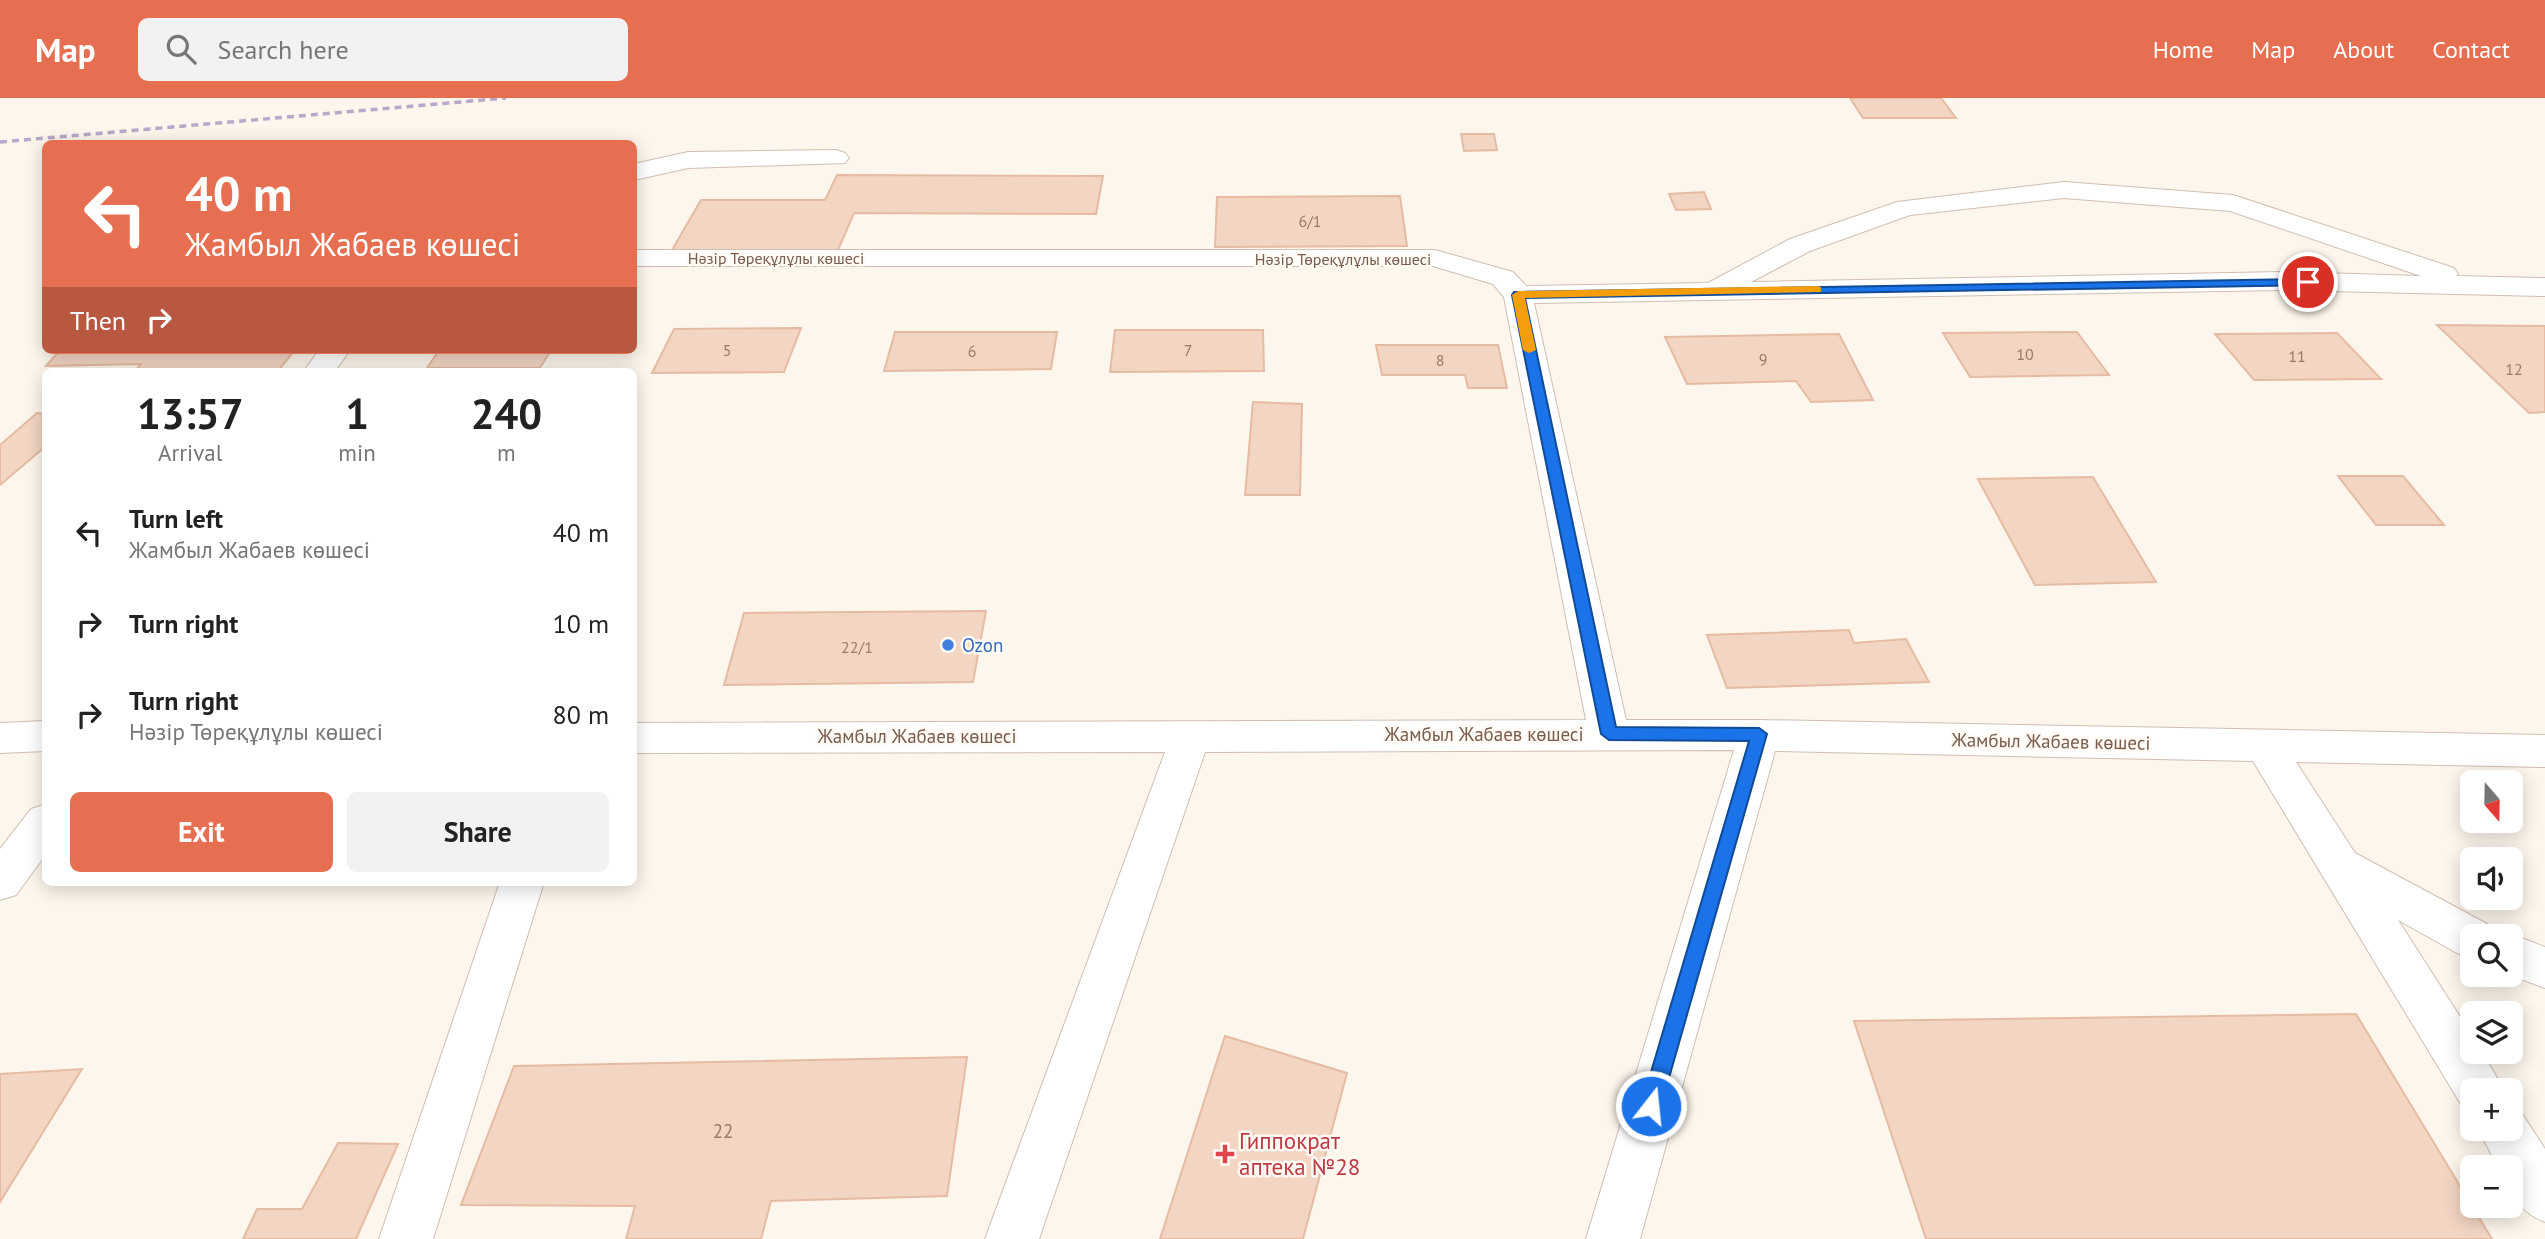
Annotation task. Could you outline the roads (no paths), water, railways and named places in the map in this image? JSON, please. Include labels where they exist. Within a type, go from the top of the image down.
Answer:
[{"type":"street","points":[[637,171],[688,160],[836,159]]},
{"type":"street","points":[[1713,291],[1800,245],[1906,208],[2064,190],[2234,203],[2482,287]]},
{"type":"street","name":"Нәзір Төреқұлұлы көшесі","points":[[637,258],[1435,258],[1503,278],[1518,295]]},
{"type":"street","points":[[1609,734],[1518,295],[2283,281],[2545,287]]},
{"type":"street","points":[[320,368],[332,354]]},
{"type":"street","points":[[1613,1239],[1759,734]]},
{"type":"street","name":"Жамбыл Жабаев көшесі","points":[[637,738],[1759,734],[2545,751]]},
{"type":"street","points":[[1012,1239],[1191,735]]},
{"type":"street","points":[[0,738],[42,736]]},
{"type":"street","points":[[2265,746],[2472,1078]]},
{"type":"street","points":[[0,882],[42,826]]},
{"type":"street","points":[[2340,866],[2460,932]]},
{"type":"street","points":[[405,1239],[521,886]]},
{"type":"street","points":[[2523,959],[2545,968]]},
{"type":"street","points":[[2511,1141],[2545,1196]]},
{"type":"railway","points":[[0,142],[506,98]]},
{"type":"place","name":"Ozon","points":[[948,645]]},
{"type":"place","name":"Гиппократ аптека №28","points":[[1225,1154]]}]
